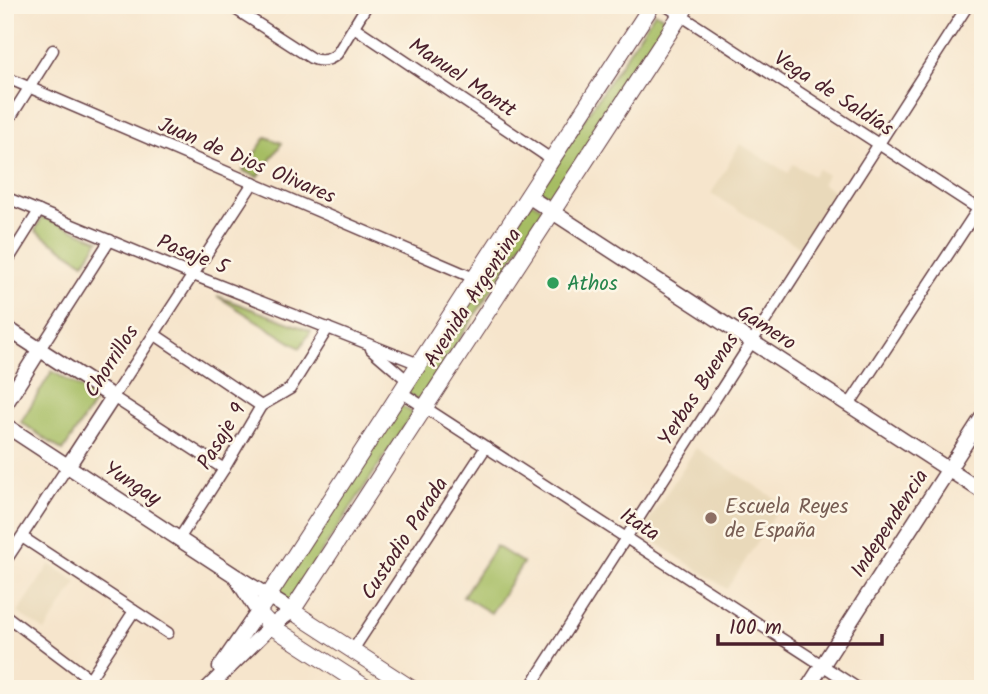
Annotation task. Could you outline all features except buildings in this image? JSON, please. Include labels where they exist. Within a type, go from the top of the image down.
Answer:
[{"type":"main road","name":"Avenida Argentina","points":[[258,611],[652,5]]},
{"type":"main road","name":"Avenida Argentina","points":[[292,611],[684,11]]},
{"type":"main road","points":[[258,611],[271,626],[368,689]]},
{"type":"main road","points":[[292,611],[412,689]]},
{"type":"street","points":[[229,5],[311,58],[325,60],[337,54],[367,5]]},
{"type":"street","name":"Vega de Saldías","points":[[665,5],[684,11],[878,145],[980,211]]},
{"type":"street","name":"Yerbas Buenas","points":[[529,689],[968,5]]},
{"type":"street","name":"Manuel Montt","points":[[354,27],[551,159]]},
{"type":"street","points":[[5,126],[53,50]]},
{"type":"street","name":"Juan de Dios Olivares","points":[[5,77],[474,278]]},
{"type":"street","name":"Chorrillos","points":[[5,562],[253,183]]},
{"type":"street","name":"Gamero","points":[[528,196],[983,492]]},
{"type":"street","name":"Pasaje 5","points":[[5,197],[419,364]]},
{"type":"street","points":[[5,265],[39,211]]},
{"type":"street","points":[[849,405],[980,211]]},
{"type":"street","points":[[5,405],[110,240]]},
{"type":"street","points":[[5,327],[224,469]]},
{"type":"street","name":"Pasaje 9","points":[[179,539],[261,406],[290,390],[328,328]]},
{"type":"street","points":[[154,334],[261,406]]},
{"type":"street","name":"Pasaje 5","points":[[367,344],[404,387]]},
{"type":"street","name":"Itata","points":[[404,387],[425,408],[859,689]]},
{"type":"street","name":"Independencia","points":[[807,689],[983,416]]},
{"type":"street","name":"Yungay","points":[[5,425],[292,611]]},
{"type":"street","name":"Custodio Parada","points":[[353,650],[486,447]]},
{"type":"street","points":[[22,537],[167,633]]},
{"type":"street","name":"Yungay","points":[[237,577],[258,611]]},
{"type":"street","points":[[5,615],[87,684],[134,611]]},
{"type":"street","points":[[206,689],[258,611]]},
{"type":"street","points":[[206,689],[271,626],[292,611]]},
{"type":"shaded area","points":[[740,144],[788,173],[793,164],[813,176],[818,169],[827,175],[822,184],[834,191],[800,247],[711,194]]},
{"type":"shaded area","name":"Escuela Reyes de España","points":[[696,448],[782,503],[727,589],[641,533]]},
{"type":"shaded area","points":[[50,564],[77,582],[45,631],[18,613]]},
{"type":"green space","points":[[655,12],[671,22],[555,200],[538,189]]},
{"type":"green space","points":[[266,137],[282,143],[258,177],[243,171]]},
{"type":"green space","points":[[530,201],[544,209],[419,401],[405,391]]},
{"type":"green space","points":[[42,217],[99,240],[84,263],[35,231]]},
{"type":"green space","points":[[217,296],[311,331],[300,348]]},
{"type":"green space","points":[[52,371],[97,398],[63,451],[21,422]]},
{"type":"green space","points":[[398,404],[413,413],[289,602],[276,594]]},
{"type":"green space","points":[[496,546],[523,563],[491,613],[463,596]]},
{"type":"place","name":"Athos","points":[[553,283]]},
{"type":"place","name":"Escuela Reyes de España","points":[[711,518]]}]
